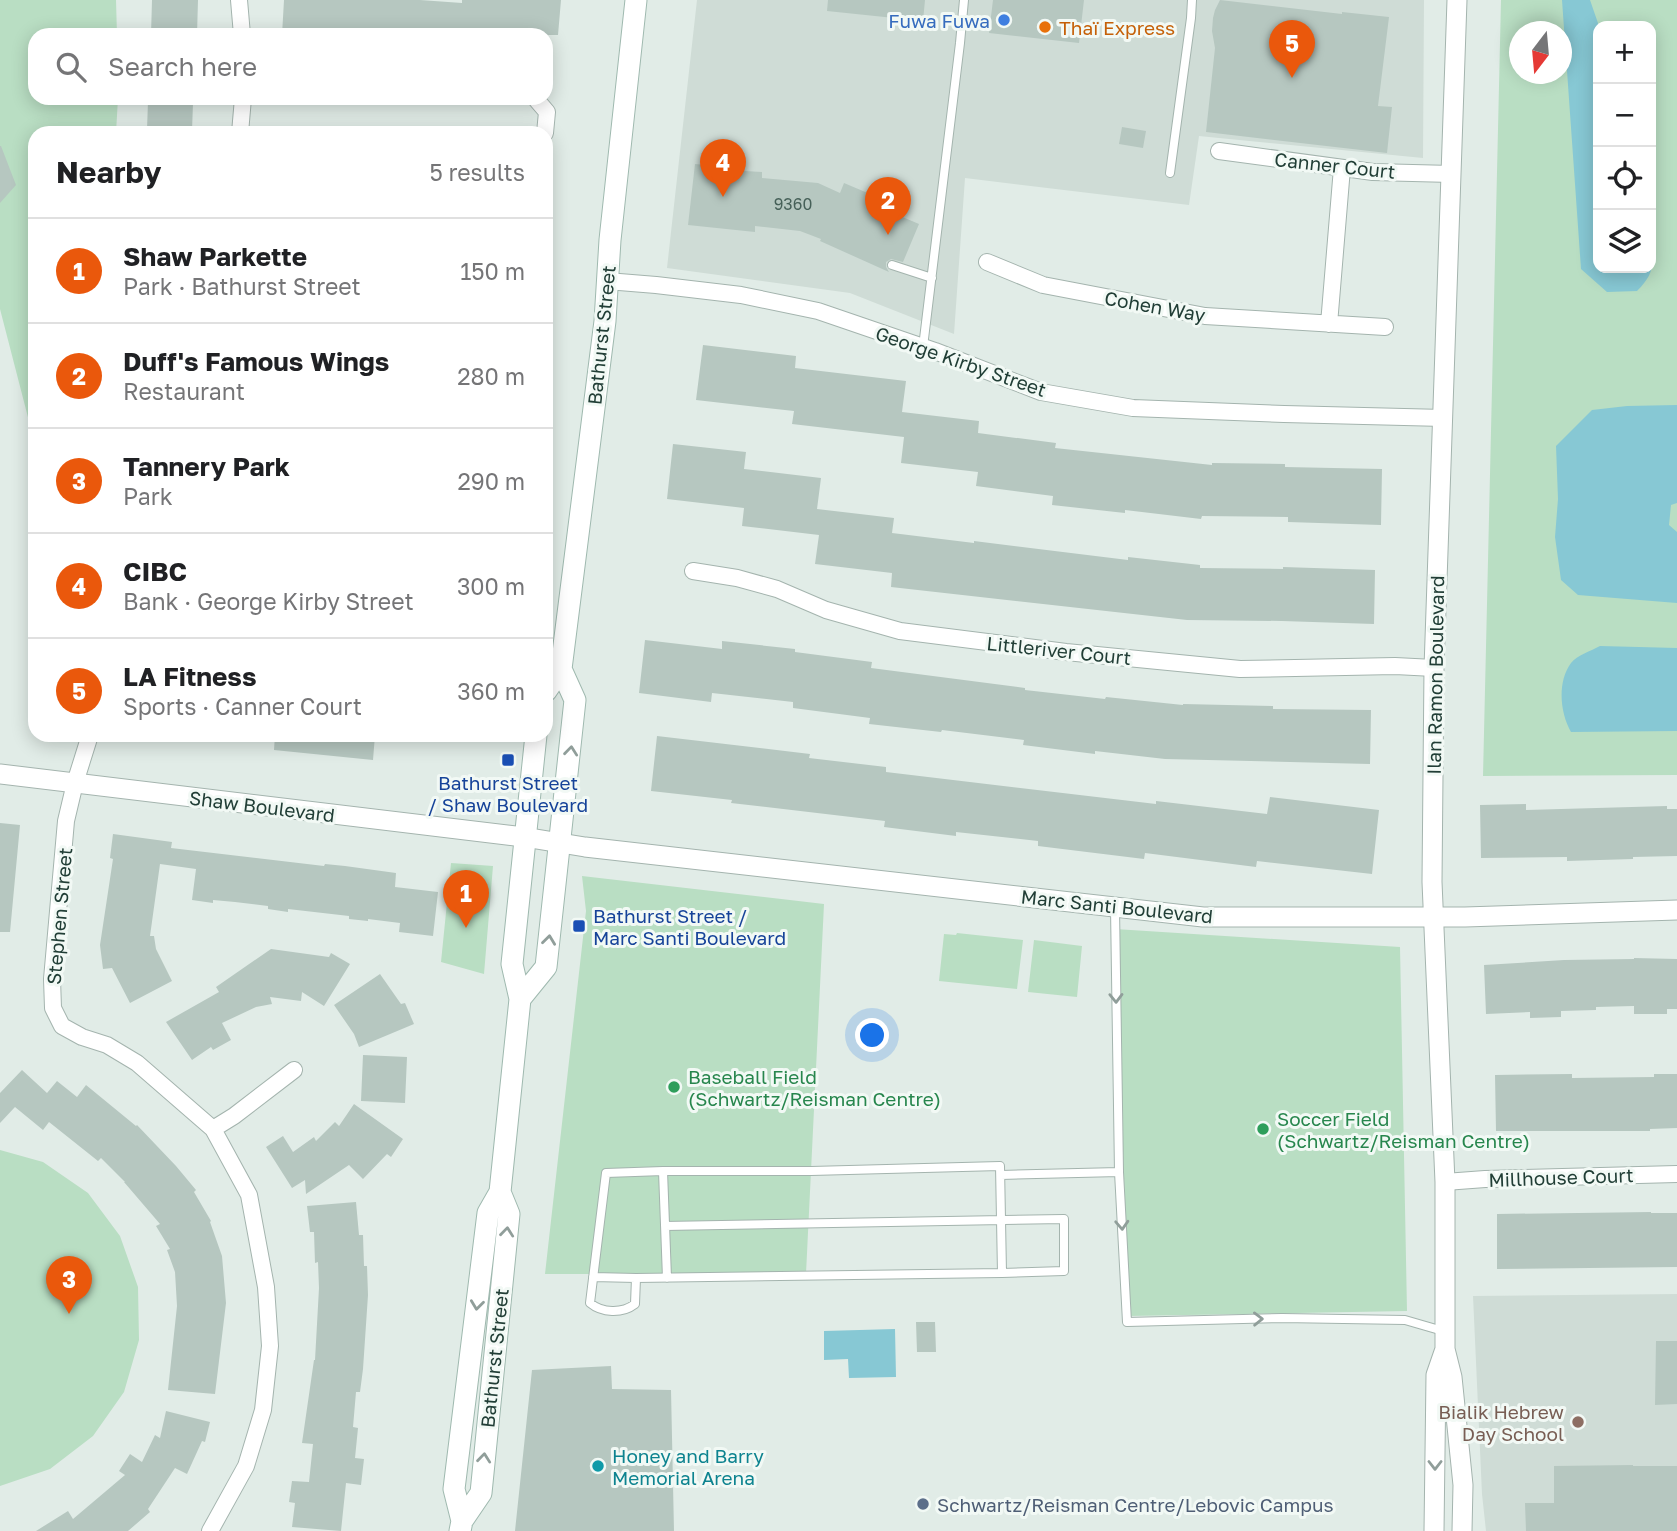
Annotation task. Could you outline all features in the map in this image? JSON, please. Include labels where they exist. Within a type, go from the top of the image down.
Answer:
[{"type":"main road","name":"Bathurst Street","points":[[553,680],[561,668],[604,321],[636,0]]},
{"type":"main road","points":[[520,999],[546,967],[575,700],[561,668]]},
{"type":"main road","name":"Bathurst Street","points":[[461,1526],[454,1489],[488,1213],[500,1192],[520,999],[512,964],[535,742]]},
{"type":"street","points":[[239,0],[241,28]]},
{"type":"street","name":"Ilan Ramon Boulevard","points":[[1456,0],[1434,668],[1432,916],[1436,947],[1445,1182],[1446,1341],[1463,1485],[1462,1531]]},
{"type":"street","points":[[241,126],[242,105]]},
{"type":"street","points":[[542,105],[548,112],[546,126]]},
{"type":"street","name":"Canner Court","points":[[1219,151],[1373,172],[1452,174]]},
{"type":"street","points":[[1329,324],[1342,168]]},
{"type":"street","name":"Cohen Way","points":[[987,262],[1043,285],[1205,316],[1385,327]]},
{"type":"street","name":"George Kirby Street","points":[[607,281],[740,295],[818,311],[1041,392],[1133,408],[1444,418]]},
{"type":"street","name":"Littleriver Court","points":[[693,571],[737,578],[777,589],[827,610],[900,631],[1066,652],[1240,669],[1395,666],[1434,668]]},
{"type":"street","name":"Stephen Street","points":[[88,742],[66,821],[52,979],[53,1008],[62,1026],[82,1037],[107,1045],[137,1063],[213,1129],[249,1195],[266,1287],[270,1346],[263,1410],[246,1466],[209,1531]]},
{"type":"street","name":"Shaw Boulevard","points":[[0,774],[561,843]]},
{"type":"street","name":"Marc Santi Boulevard","points":[[561,843],[1203,917],[1465,917],[1677,910]]},
{"type":"street","points":[[213,1129],[294,1070]]},
{"type":"street","name":"Millhouse Court","points":[[1445,1182],[1677,1174]]},
{"type":"street","name":"Ilan Ramon Boulevard","points":[[1434,1531],[1436,1375],[1446,1341]]},
{"type":"lane","points":[[923,347],[964,0]]},
{"type":"lane","points":[[1170,173],[1192,0]]},
{"type":"lane","points":[[892,265],[932,278]]},
{"type":"lane","points":[[1115,908],[1119,1172],[1127,1322],[1282,1318],[1405,1320],[1446,1341]]},
{"type":"lane","points":[[636,1278],[635,1304],[627,1310],[598,1310],[590,1303],[606,1172],[811,1171],[1000,1166],[1002,1273]]},
{"type":"lane","points":[[663,1171],[667,1278]]},
{"type":"lane","points":[[1001,1175],[1119,1172]]},
{"type":"lane","points":[[593,1277],[1064,1271],[1064,1219],[665,1226]]},
{"type":"shaded area","points":[[697,0],[1424,0],[1423,158],[1199,136],[1189,205],[965,178],[954,334],[850,293],[667,268]]},
{"type":"shaded area","name":"Bialik Hebrew Day School","points":[[1677,1294],[1677,1531],[1486,1531],[1473,1296]]},
{"type":"green space","points":[[0,0],[116,0],[117,28],[28,28],[28,105],[118,105],[116,126],[28,126],[28,417],[0,309]]},
{"type":"green space","points":[[1501,0],[1677,0],[1677,775],[1483,776]]},
{"type":"green space","points":[[451,863],[493,866],[484,974],[441,962]]},
{"type":"green space","name":"Baseball Field (Schwartz/Reisman Centre)","points":[[582,876],[824,904],[806,1274],[545,1274],[586,911]]},
{"type":"green space","name":"Soccer Field (Schwartz/Reisman Centre)","points":[[1115,929],[1400,947],[1407,1311],[1129,1316]]},
{"type":"green space","points":[[944,934],[1023,940],[1017,989],[939,981]]},
{"type":"green space","points":[[1034,940],[1082,946],[1077,997],[1028,992]]},
{"type":"green space","points":[[0,1150],[43,1162],[88,1193],[120,1236],[138,1287],[139,1340],[124,1392],[93,1436],[50,1469],[0,1486]]},
{"type":"water","points":[[1562,0],[1590,0],[1597,21],[1593,21],[1593,273],[1650,273],[1637,291],[1607,292],[1581,269],[1568,84],[1572,84],[1572,21],[1563,21]]},
{"type":"water","points":[[1677,405],[1677,503],[1671,505],[1669,525],[1677,532],[1677,603],[1578,595],[1561,580],[1555,537],[1558,499],[1556,446],[1592,410]]},
{"type":"water","points":[[1600,646],[1677,648],[1677,731],[1571,732],[1562,707],[1564,679],[1574,660]]},
{"type":"water","points":[[895,1329],[896,1377],[849,1378],[848,1359],[824,1360],[824,1331]]},
{"type":"building","points":[[152,0],[198,0],[197,28],[151,28]]},
{"type":"building","points":[[284,0],[420,0],[462,3],[462,0],[561,0],[558,35],[553,35],[553,28],[282,28]]},
{"type":"building","points":[[828,0],[925,0],[923,21],[827,11]]},
{"type":"building","points":[[993,0],[1084,0],[1079,43],[989,33]]},
{"type":"building","points":[[1220,0],[1389,17],[1378,106],[1392,107],[1387,153],[1206,132],[1215,48],[1213,18]]},
{"type":"building","points":[[148,105],[193,105],[192,126],[147,126]]},
{"type":"building","points":[[1122,127],[1146,131],[1143,148],[1119,144]]},
{"type":"building","points":[[0,146],[16,185],[0,203]]},
{"type":"building","points":[[715,161],[745,164],[744,171],[762,172],[762,178],[818,183],[840,193],[844,183],[903,208],[900,216],[919,224],[903,262],[891,259],[886,262],[889,272],[800,231],[755,226],[755,232],[688,225],[695,164],[714,166]]},
{"type":"building","points":[[703,345],[796,356],[795,368],[906,381],[902,412],[979,421],[978,433],[1056,443],[1055,448],[1212,465],[1285,464],[1285,467],[1382,469],[1381,525],[1288,522],[1288,517],[1202,516],[1201,519],[1125,510],[1125,513],[1052,505],[1053,496],[976,486],[978,472],[901,463],[904,437],[792,424],[794,411],[696,400]]},
{"type":"building","points":[[673,444],[746,452],[744,469],[821,478],[817,509],[894,518],[892,533],[1128,560],[1128,557],[1200,565],[1200,568],[1375,570],[1374,624],[1187,620],[891,587],[892,573],[815,564],[819,535],[742,526],[744,508],[667,499]]},
{"type":"building","points":[[645,640],[722,649],[722,641],[795,649],[795,652],[872,662],[871,668],[1105,699],[1183,705],[1273,706],[1273,709],[1371,710],[1370,764],[1165,759],[1095,751],[1095,754],[1023,745],[1024,740],[869,724],[870,718],[793,708],[793,702],[712,693],[711,702],[639,693]]},
{"type":"building","points":[[657,736],[810,754],[809,758],[886,767],[886,772],[1156,804],[1156,801],[1267,814],[1270,797],[1379,810],[1372,874],[1257,861],[1256,867],[1145,853],[1144,859],[1038,846],[1038,841],[956,832],[956,836],[884,827],[885,821],[651,791]]},
{"type":"building","points":[[275,742],[374,742],[373,760],[274,750]]},
{"type":"building","points":[[1526,804],[1526,810],[1667,806],[1667,809],[1677,809],[1677,856],[1567,861],[1567,857],[1481,858],[1480,805]]},
{"type":"building","points":[[0,823],[20,825],[10,932],[0,932]]},
{"type":"building","points":[[113,834],[172,842],[171,848],[396,873],[395,887],[438,892],[433,936],[399,932],[400,923],[349,919],[349,916],[288,909],[288,912],[268,909],[268,906],[235,902],[192,900],[196,869],[160,864],[150,936],[154,936],[156,949],[172,981],[130,1003],[112,968],[103,969],[100,945],[113,859],[110,858]]},
{"type":"building","points":[[271,949],[329,957],[331,953],[350,964],[324,1006],[302,992],[301,1001],[270,997],[272,1004],[256,1007],[222,1023],[231,1040],[213,1050],[211,1047],[192,1060],[166,1022],[219,992],[216,987]]},
{"type":"building","points":[[1634,958],[1677,959],[1677,1009],[1667,1009],[1667,1014],[1634,1014],[1634,1006],[1596,1007],[1596,1010],[1561,1011],[1561,1017],[1530,1018],[1530,1012],[1486,1014],[1484,965]]},
{"type":"building","points":[[380,974],[401,1004],[405,1003],[414,1024],[359,1047],[354,1034],[334,1005]]},
{"type":"building","points":[[363,1055],[407,1057],[405,1103],[361,1101]]},
{"type":"building","points":[[22,1070],[47,1093],[57,1081],[77,1097],[86,1085],[137,1125],[196,1190],[194,1192],[211,1221],[222,1256],[226,1303],[215,1394],[168,1390],[177,1306],[175,1272],[167,1250],[170,1249],[156,1226],[160,1224],[101,1158],[98,1161],[49,1122],[43,1130],[15,1107],[0,1123],[0,1093]]},
{"type":"building","points":[[1572,1074],[1572,1078],[1654,1077],[1654,1074],[1677,1074],[1677,1128],[1650,1131],[1496,1131],[1495,1075]]},
{"type":"building","points":[[354,1104],[403,1139],[391,1157],[387,1154],[363,1179],[349,1165],[306,1194],[305,1180],[292,1188],[266,1147],[283,1136],[293,1152],[314,1137],[316,1141],[335,1122],[339,1126]]},
{"type":"building","points":[[356,1202],[359,1235],[363,1235],[364,1266],[367,1266],[368,1295],[363,1369],[360,1392],[356,1392],[353,1427],[358,1428],[355,1458],[364,1459],[361,1485],[346,1483],[341,1531],[292,1527],[295,1503],[289,1502],[292,1481],[309,1482],[313,1444],[302,1443],[315,1360],[319,1288],[314,1232],[310,1232],[307,1206]]},
{"type":"building","points":[[1677,1213],[1677,1267],[1497,1269],[1497,1214]]},
{"type":"building","points":[[916,1322],[935,1322],[936,1352],[917,1352]]},
{"type":"building","points":[[1656,1341],[1677,1341],[1677,1404],[1655,1405]]},
{"type":"building","name":"Honey and Barry Memorial Arena","points":[[611,1366],[612,1389],[671,1390],[674,1531],[515,1531],[532,1370]]},
{"type":"building","points":[[166,1411],[210,1422],[205,1442],[202,1441],[187,1474],[175,1468],[148,1509],[150,1512],[128,1531],[36,1531],[68,1511],[73,1519],[125,1475],[119,1471],[130,1454],[142,1462],[155,1435],[160,1438]]},
{"type":"building","points":[[1554,1466],[1677,1466],[1677,1531],[1526,1531],[1525,1503],[1554,1503]]},
{"type":"place","name":"Fuwa Fuwa","points":[[1004,20]]},
{"type":"place","name":"Thaï Express","points":[[1045,27]]},
{"type":"place","name":"LA Fitness","points":[[1292,78]]},
{"type":"place","name":"CIBC","points":[[723,197]]},
{"type":"place","name":"Duff's Famous Wings","points":[[888,235]]},
{"type":"place","name":"Bathurst Street / Shaw Boulevard","points":[[508,760]]},
{"type":"place","name":"Bathurst Street / Marc Santi Boulevard","points":[[579,926]]},
{"type":"place","name":"Shaw Parkette","points":[[466,928]]},
{"type":"place","name":"Baseball Field (Schwartz/Reisman Centre)","points":[[674,1087]]},
{"type":"place","name":"Soccer Field (Schwartz/Reisman Centre)","points":[[1263,1129]]},
{"type":"place","name":"Tannery Park","points":[[69,1314]]},
{"type":"place","name":"Bialik Hebrew Day School","points":[[1578,1422]]},
{"type":"place","name":"Honey and Barry Memorial Arena","points":[[598,1466]]},
{"type":"place","name":"Schwartz/Reisman Centre/Lebovic Campus","points":[[923,1504]]}]
